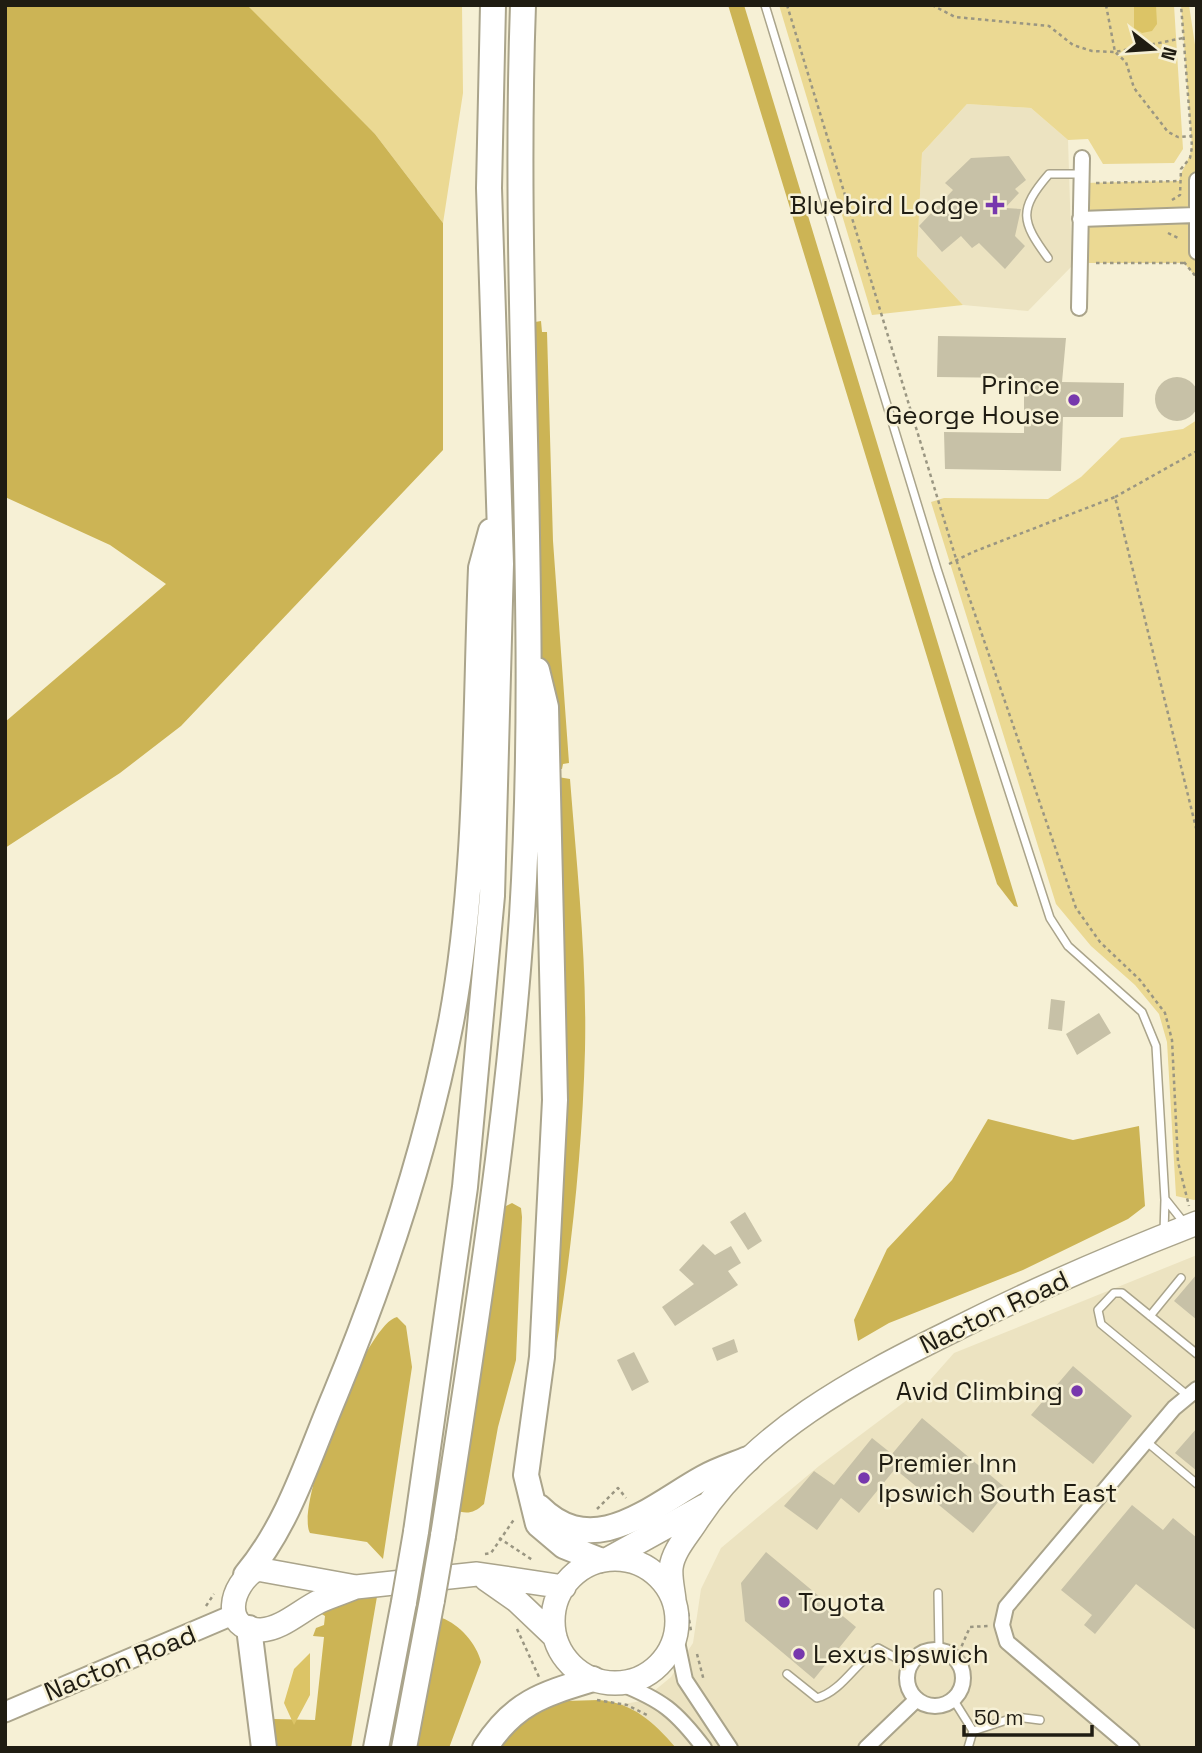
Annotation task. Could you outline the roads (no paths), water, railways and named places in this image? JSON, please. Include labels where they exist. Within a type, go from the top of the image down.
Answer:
[{"type":"highway","points":[[376,1748],[416,1532],[465,1187],[492,896],[498,755],[500,564],[488,188],[493,5]]},
{"type":"highway","points":[[404,1748],[443,1536],[496,1195],[522,915],[529,635],[520,96],[523,5]]},
{"type":"highway","points":[[246,1575],[275,1536],[321,1430],[375,1298],[419,1163],[451,1021],[467,897],[481,568],[498,507]]},
{"type":"highway","points":[[529,635],[546,707],[555,1100],[542,1357],[526,1475],[538,1524],[550,1537],[603,1560]]},
{"type":"highway","points":[[531,1500],[562,1525],[603,1529],[641,1517],[705,1476],[748,1459]]},
{"type":"highway","points":[[242,1621],[264,1748]]},
{"type":"highway","points":[[485,1748],[498,1727],[517,1708],[547,1693],[593,1679]]},
{"type":"main road","name":"Nacton Road","points":[[680,1602],[671,1569],[675,1553],[708,1504],[748,1459],[813,1408],[882,1366],[1029,1292],[1164,1237],[1192,1221]]},
{"type":"main road","name":"Nacton Road","points":[[603,1560],[708,1504]]},
{"type":"main road","points":[[477,1565],[555,1637],[566,1660],[593,1679],[619,1683],[635,1680],[654,1670],[684,1639],[678,1620],[680,1602],[650,1568],[630,1560],[603,1560],[574,1574],[564,1587],[554,1608],[555,1637]]},
{"type":"main road","points":[[356,1587],[314,1582],[271,1570],[257,1569],[246,1575],[236,1588],[232,1601],[242,1621],[261,1630],[279,1625],[319,1601],[356,1587],[477,1565],[564,1587]]},
{"type":"street","points":[[1079,308],[1082,158]]},
{"type":"street","points":[[1188,251],[1196,215],[1197,180]]},
{"type":"street","points":[[1080,219],[1196,215]]},
{"type":"street","points":[[1132,1748],[1007,1642],[1002,1625],[1006,1607],[1192,1392]]},
{"type":"street","name":"Nacton Road","points":[[5,1712],[242,1621]]},
{"type":"street","points":[[684,1639],[685,1680],[730,1748]]},
{"type":"street","points":[[939,1650],[956,1659],[963,1675],[962,1684],[953,1699],[939,1706],[923,1704],[916,1699],[907,1684],[909,1665],[922,1653],[939,1650]]},
{"type":"street","points":[[619,1683],[650,1695],[678,1715],[704,1748]]},
{"type":"street","points":[[866,1748],[916,1699]]},
{"type":"lane","points":[[765,5],[937,569],[1050,918],[1068,946],[1142,1012],[1156,1046],[1165,1200],[1164,1237]]},
{"type":"lane","points":[[1048,258],[1028,231],[1029,197],[1049,174],[1081,178]]},
{"type":"lane","points":[[1165,1200],[1192,1221]]},
{"type":"lane","points":[[1150,1316],[1181,1278]]},
{"type":"lane","points":[[1192,1392],[1101,1324],[1098,1316],[1102,1304],[1118,1292],[1197,1354]]},
{"type":"lane","points":[[1147,1442],[1197,1484]]},
{"type":"lane","points":[[938,1593],[939,1650]]},
{"type":"lane","points":[[787,1674],[817,1698],[830,1694],[877,1648],[909,1665]]},
{"type":"lane","points":[[953,1699],[973,1731],[968,1748]]},
{"type":"lane","points":[[973,1731],[1016,1717],[1040,1720]]},
{"type":"place","name":"Bluebird Lodge","points":[[995,205]]},
{"type":"place","name":"Prince George House","points":[[1074,400]]},
{"type":"place","name":"Avid Climbing","points":[[1077,1391]]},
{"type":"place","name":"Premier Inn Ipswich South East","points":[[864,1478]]},
{"type":"place","name":"Toyota","points":[[784,1602]]},
{"type":"place","name":"Lexus Ipswich","points":[[799,1654]]}]
